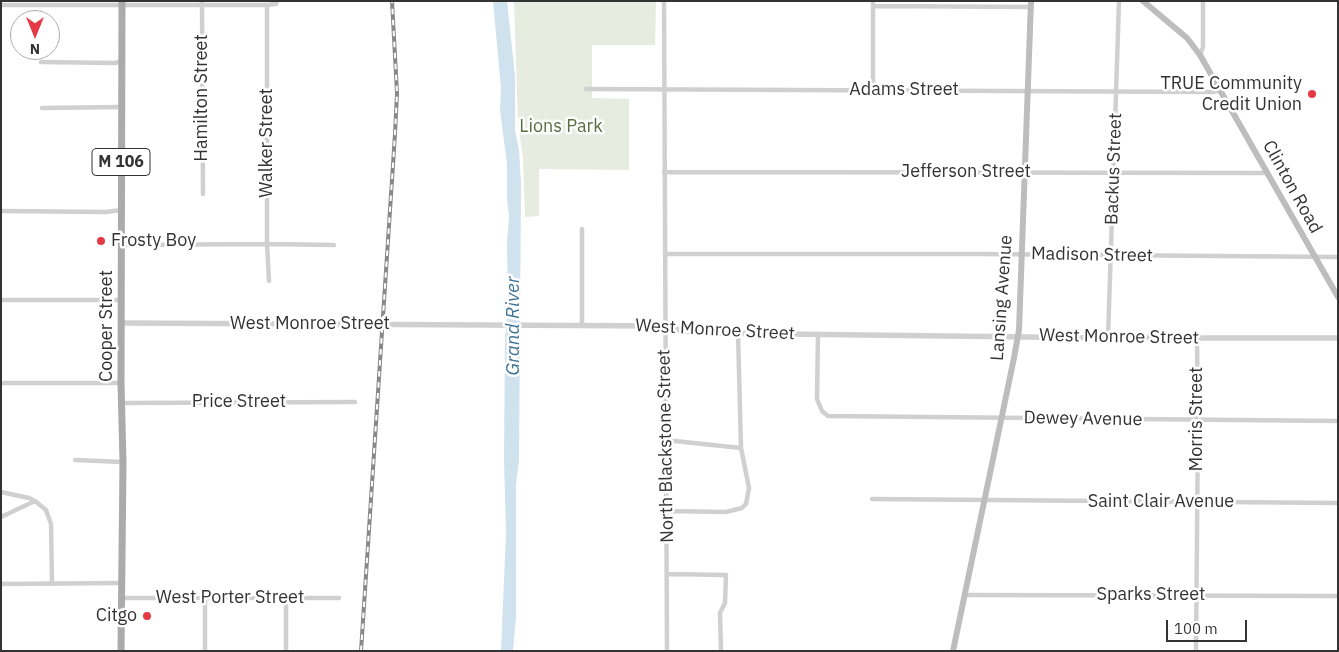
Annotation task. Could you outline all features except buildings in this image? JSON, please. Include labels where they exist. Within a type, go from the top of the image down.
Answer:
[{"type":"main road","name":"Clinton Road","points":[[1143,1],[1186,38],[1200,55],[1338,297]]},
{"type":"main road","name":"Cooper Street","points":[[120,651],[123,462],[121,300],[122,3]]},
{"type":"main road","name":"Lansing Avenue","points":[[953,651],[1019,330],[1031,4]]},
{"type":"street","name":"North Blackstone Street","points":[[664,1],[667,651]]},
{"type":"street","name":"Backus Street","points":[[1108,338],[1119,1]]},
{"type":"street","points":[[1200,55],[1203,47],[1202,1]]},
{"type":"street","points":[[1,5],[202,3],[267,5],[277,3]]},
{"type":"street","name":"Hamilton Street","points":[[202,3],[203,194]]},
{"type":"street","points":[[873,90],[873,4],[1031,4]]},
{"type":"street","name":"Walker Street","points":[[267,5],[266,244],[269,280]]},
{"type":"street","points":[[41,62],[121,61]]},
{"type":"street","name":"Adams Street","points":[[586,89],[1116,90],[1213,92],[1221,90]]},
{"type":"street","points":[[42,108],[121,107]]},
{"type":"street","name":"Jefferson Street","points":[[664,172],[1267,173]]},
{"type":"street","points":[[1,211],[121,210]]},
{"type":"street","points":[[582,228],[582,325]]},
{"type":"street","points":[[122,245],[334,245]]},
{"type":"street","name":"Madison Street","points":[[665,254],[1338,257]]},
{"type":"street","points":[[1,300],[121,300]]},
{"type":"street","name":"West Monroe Street","points":[[122,323],[665,326],[703,333],[1108,338],[1338,338]]},
{"type":"street","points":[[667,511],[726,512],[742,508],[748,499],[749,488],[741,448],[738,333]]},
{"type":"street","name":"Dewey Avenue","points":[[818,334],[817,399],[822,412],[828,416],[1338,421]]},
{"type":"street","name":"Morris Street","points":[[1196,651],[1197,338]]},
{"type":"street","points":[[1,383],[122,383]]},
{"type":"street","name":"Price Street","points":[[122,403],[355,402]]},
{"type":"street","points":[[665,440],[741,448]]},
{"type":"street","points":[[75,460],[123,462]]},
{"type":"street","points":[[1,492],[35,501],[46,510],[51,524],[52,583]]},
{"type":"street","name":"Saint Clair Avenue","points":[[872,499],[1338,504]]},
{"type":"street","points":[[1,517],[35,501]]},
{"type":"street","points":[[667,574],[726,575],[725,603],[720,613],[721,651]]},
{"type":"street","points":[[1,584],[122,583]]},
{"type":"street","name":"Sparks Street","points":[[965,595],[1338,596]]},
{"type":"street","name":"West Porter Street","points":[[122,598],[339,598]]},
{"type":"street","points":[[205,598],[205,651]]},
{"type":"street","points":[[286,598],[286,651]]},
{"type":"green space","name":"Lions Park","points":[[514,1],[656,1],[655,45],[592,45],[592,98],[629,99],[629,170],[539,169],[539,216],[525,217],[523,158],[518,123]]},
{"type":"water","name":"Grand River","points":[[493,1],[507,1],[515,76],[515,130],[519,150],[521,184],[519,460],[516,485],[516,617],[513,651],[501,651],[506,534],[504,459],[505,340],[508,305],[507,243],[509,217],[507,164],[500,110],[501,88]]},
{"type":"railway","points":[[361,651],[397,93],[392,1]]},
{"type":"place","name":"TRUE Community Credit Union","points":[[1312,94]]},
{"type":"place","name":"Frosty Boy","points":[[101,241]]},
{"type":"place","name":"Citgo","points":[[147,616]]}]
